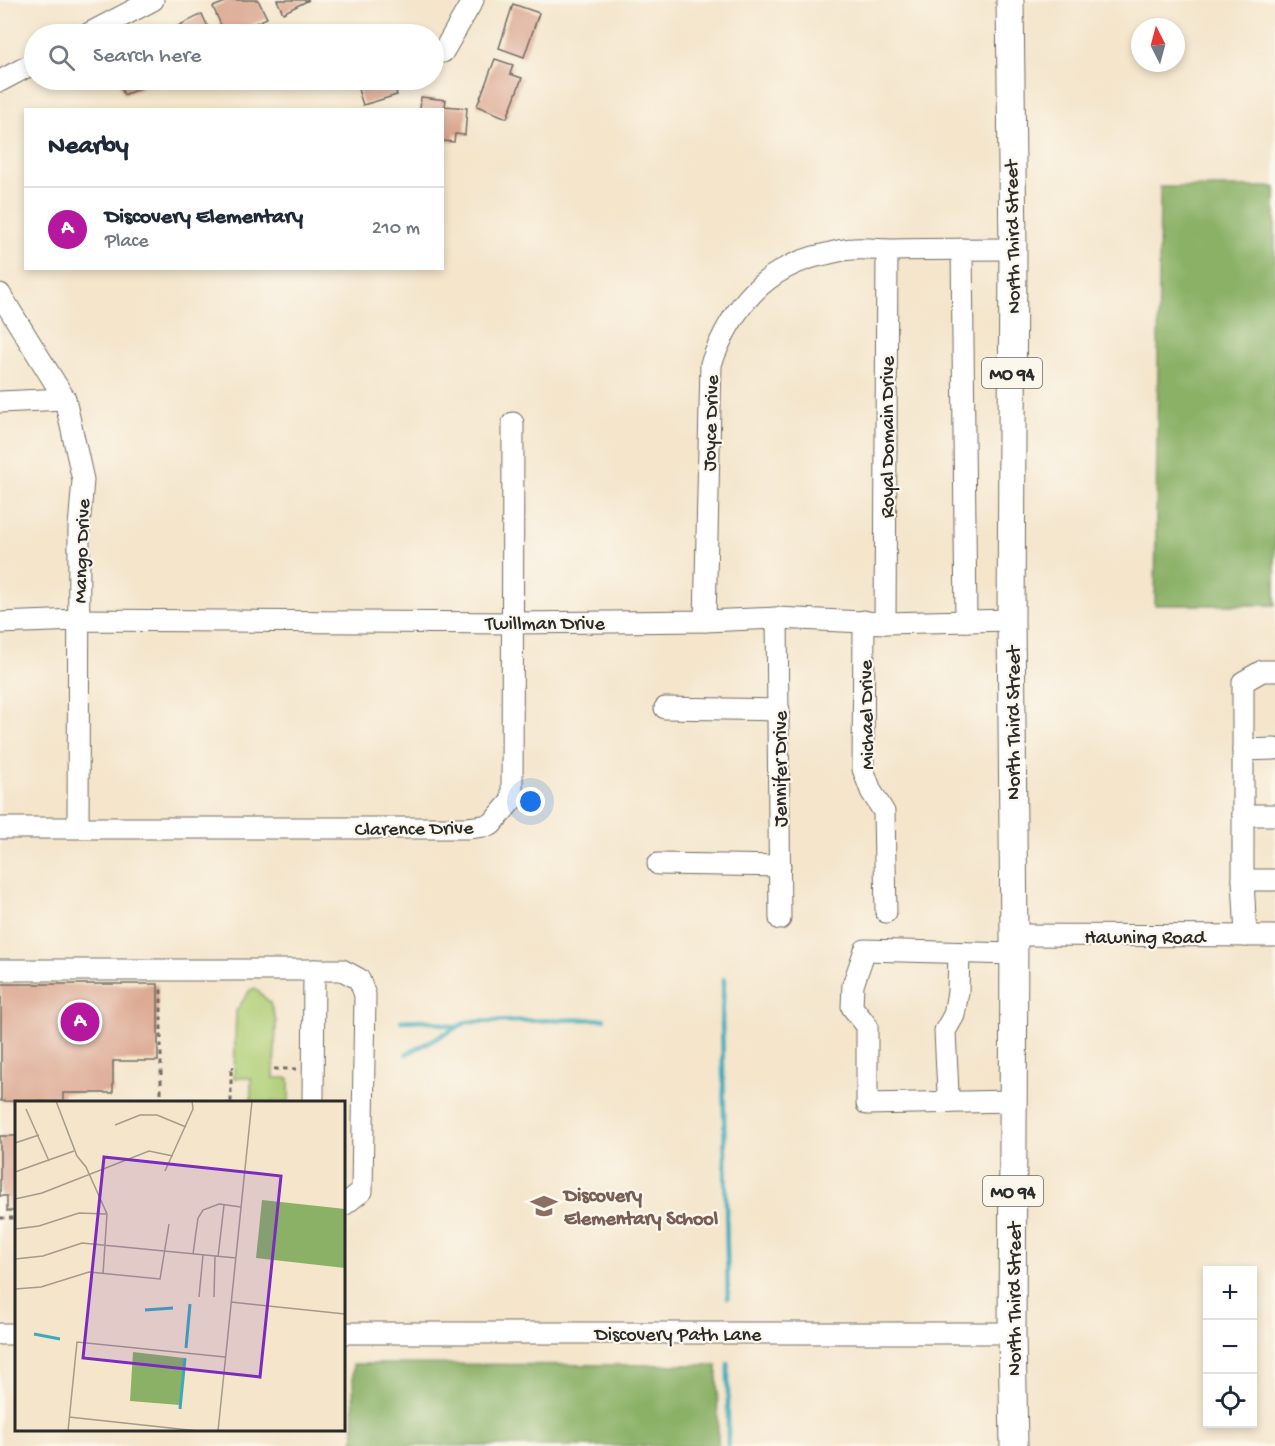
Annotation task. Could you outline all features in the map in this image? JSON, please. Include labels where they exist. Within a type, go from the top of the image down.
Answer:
[{"type":"main road","name":"North Third Street","points":[[1010,0],[1013,249],[1011,620],[1014,945],[1012,1333],[1014,1446]]},
{"type":"street","points":[[107,24],[153,0]]},
{"type":"street","points":[[444,50],[473,0]]},
{"type":"street","points":[[0,81],[24,68]]},
{"type":"street","name":"Joyce Drive","points":[[705,621],[711,364],[719,342],[744,301],[759,285],[794,263],[814,256],[852,249],[1013,249]]},
{"type":"street","points":[[962,249],[966,621]]},
{"type":"street","name":"Royal Domain Drive","points":[[875,622],[887,250]]},
{"type":"street","name":"Mango Drive","points":[[0,294],[65,399],[83,480],[79,527],[78,827]]},
{"type":"street","points":[[0,402],[65,399]]},
{"type":"street","name":"Clarence Drive","points":[[0,828],[468,828],[491,825],[513,800],[513,423]]},
{"type":"street","name":"Twillman Drive","points":[[0,623],[78,620],[513,623],[777,618],[875,622],[1011,620]]},
{"type":"street","name":"Jennifer Drive","points":[[777,618],[780,919]]},
{"type":"street","name":"Michael Drive","points":[[875,622],[863,769],[871,791],[884,812],[886,912]]},
{"type":"street","points":[[1246,936],[1243,880],[1243,682],[1262,671],[1275,671]]},
{"type":"street","points":[[665,708],[779,710]]},
{"type":"street","points":[[1243,750],[1275,749]]},
{"type":"street","points":[[1243,815],[1275,815]]},
{"type":"street","points":[[658,864],[780,866]]},
{"type":"street","points":[[1243,880],[1275,880]]},
{"type":"street","name":"Hawning Road","points":[[951,1102],[867,1104],[867,1026],[852,1007],[853,985],[865,950],[959,953],[1014,945],[1275,936]]},
{"type":"street","points":[[959,953],[958,992],[954,1015],[945,1031],[948,1093],[951,1102],[1013,1101]]},
{"type":"street","points":[[0,970],[342,970],[359,979],[365,995],[362,1191],[345,1205]]},
{"type":"street","points":[[313,1101],[314,970]]},
{"type":"street","name":"Discovery Path Lane","points":[[345,1333],[1012,1333]]},
{"type":"path","points":[[161,979],[161,1101]]},
{"type":"path","points":[[231,1101],[231,1067],[234,1068]]},
{"type":"path","points":[[274,1069],[298,1069]]},
{"type":"green space","points":[[1160,187],[1275,187],[1275,605],[1155,605]]},
{"type":"green space","points":[[255,988],[270,1003],[276,1021],[274,1078],[289,1078],[289,1101],[251,1101],[251,1078],[234,1078],[236,1011],[250,990]]},
{"type":"green space","points":[[353,1364],[717,1365],[718,1446],[354,1446]]},
{"type":"building","points":[[230,0],[258,0],[267,18],[254,24],[221,24],[213,7]]},
{"type":"building","points":[[277,0],[309,0],[283,13]]},
{"type":"building","points":[[513,4],[539,13],[524,57],[499,48]]},
{"type":"building","points":[[202,14],[206,24],[182,24]]},
{"type":"building","points":[[495,59],[513,65],[510,74],[522,78],[507,118],[477,106]]},
{"type":"building","points":[[122,90],[136,90],[124,95]]},
{"type":"building","points":[[358,90],[396,90],[397,95],[363,105]]},
{"type":"building","points":[[421,97],[446,100],[445,106],[467,108],[465,135],[455,134],[454,142],[444,141],[444,108],[420,108]]},
{"type":"building","points":[[1,984],[158,984],[158,1061],[113,1061],[113,1093],[63,1093],[63,1101],[1,1101]]},
{"type":"building","points":[[0,1136],[15,1136],[15,1211],[7,1211],[7,1196],[0,1196]]},
{"type":"waterway","points":[[724,979],[722,1020],[728,1298]]},
{"type":"waterway","points":[[406,1054],[467,1022],[604,1019]]},
{"type":"waterway","points":[[401,1021],[423,1020],[456,1027]]},
{"type":"waterway","points":[[728,1364],[728,1446]]},
{"type":"place","name":"Discovery Elementary","points":[[80,1022]]},
{"type":"place","name":"Discovery Elementary School","points":[[544,1206]]}]
